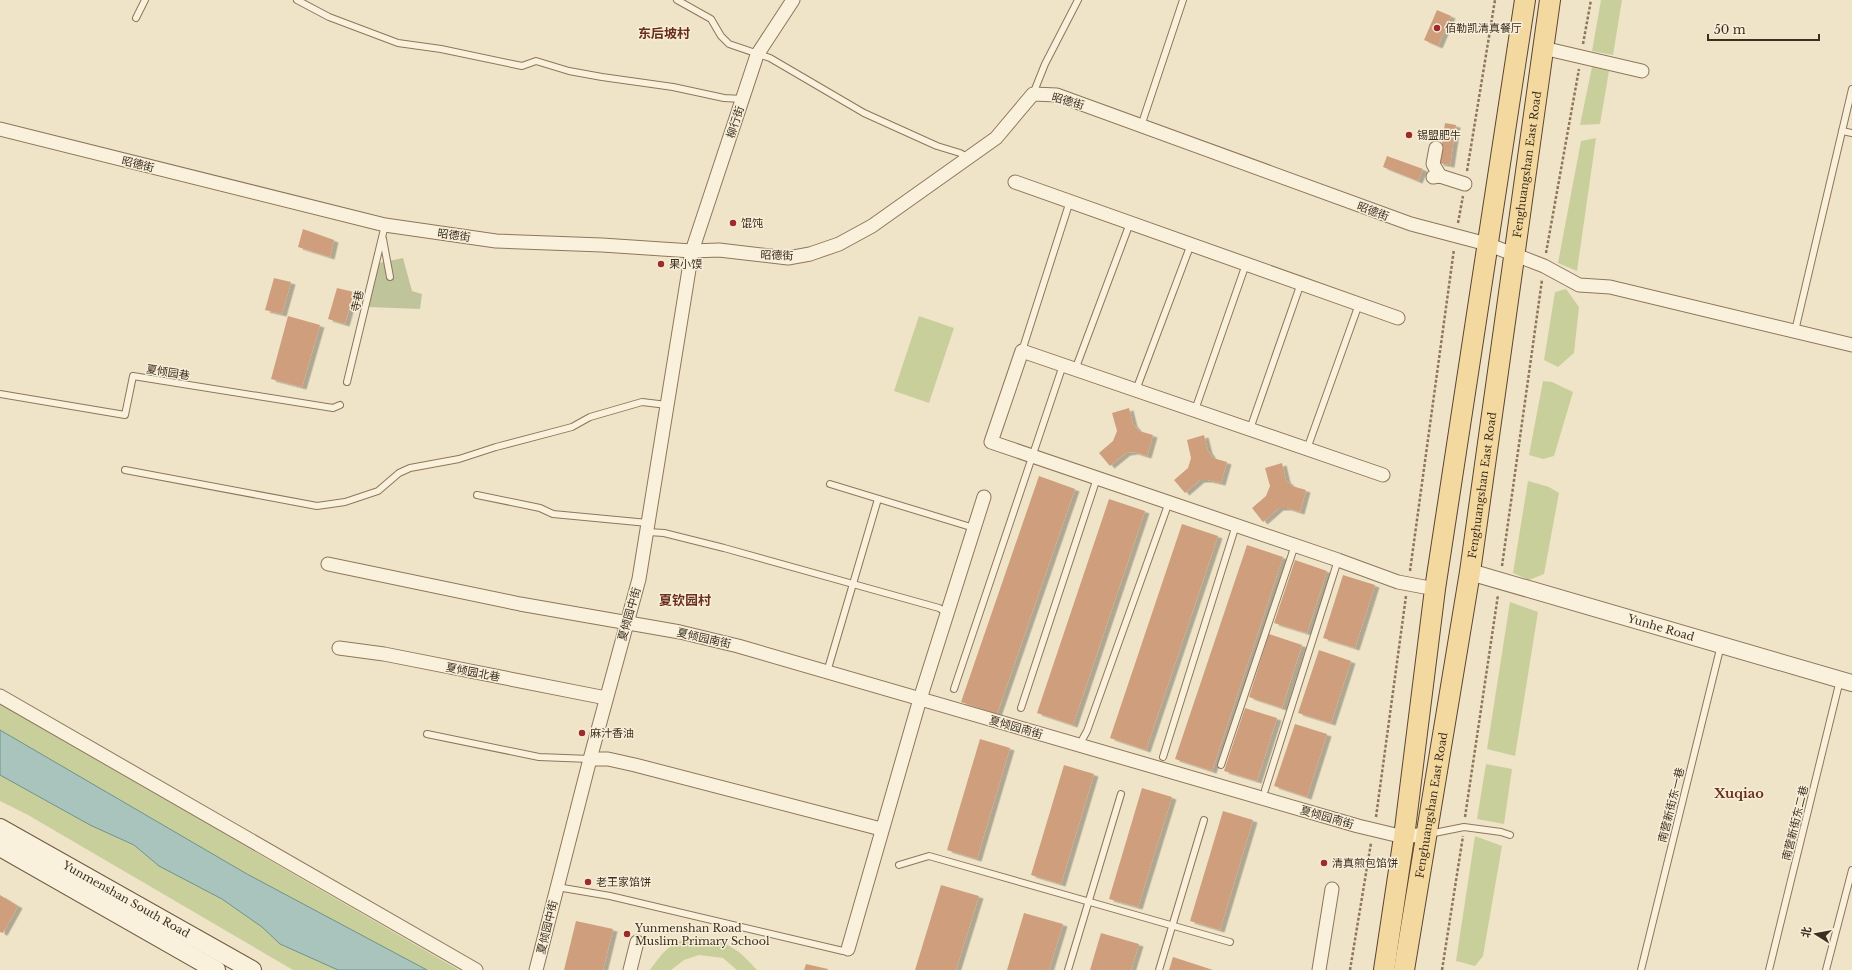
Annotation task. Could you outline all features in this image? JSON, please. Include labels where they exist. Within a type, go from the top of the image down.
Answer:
[{"type":"main road","name":"Fenghuangshan East Road","points":[[1384,970],[1404,837],[1435,588],[1486,244],[1525,0]]},
{"type":"main road","name":"Fenghuangshan East Road","points":[[1404,970],[1470,572],[1550,0]]},
{"type":"main road","name":"Yunmenshan South Road","points":[[0,828],[252,970]]},
{"type":"main road","name":"Yunmenshan South Road","points":[[2,853],[216,970]]},
{"type":"street","name":"柳行街","points":[[692,252],[757,55],[793,0]]},
{"type":"street","points":[[1543,48],[1642,71]]},
{"type":"street","name":"昭德街","points":[[0,129],[384,231],[496,241],[602,245],[692,252],[719,250],[788,258],[817,252],[839,244],[872,226],[996,138],[1033,94],[1057,95],[1411,224],[1486,244],[1514,254],[1544,266],[1579,285],[1610,287],[1852,345]]},
{"type":"street","points":[[1436,148],[1433,164],[1437,177],[1465,184]]},
{"type":"street","points":[[1015,182],[1398,318]]},
{"type":"street","name":"夏倾园中街","points":[[536,970],[606,698],[639,579],[692,252]]},
{"type":"street","points":[[1383,475],[1022,351],[991,442],[1295,545],[1398,582],[1435,588]]},
{"type":"street","points":[[848,949],[881,829],[920,699],[984,497]]},
{"type":"street","name":"夏倾园南街","points":[[328,564],[520,604],[680,632],[827,672],[1374,830],[1404,837]]},
{"type":"street","name":"Yunhe Road","points":[[1470,572],[1846,682]]},
{"type":"street","name":"夏倾园北巷","points":[[339,648],[384,654],[606,698]]},
{"type":"street","points":[[0,696],[476,970]]},
{"type":"street","points":[[590,759],[608,759],[635,765],[881,829]]},
{"type":"street","points":[[1404,837],[1426,834]]},
{"type":"street","points":[[1319,970],[1332,889]]},
{"type":"street","points":[[630,970],[637,942]]},
{"type":"lane","points":[[136,18],[145,0]]},
{"type":"lane","points":[[297,0],[329,17],[398,43],[441,49],[522,66],[536,61],[568,71],[595,76],[673,86],[724,98],[742,99]]},
{"type":"lane","points":[[677,0],[711,19],[721,36],[729,44],[757,55],[770,58],[864,112],[937,146],[960,153],[968,158]]},
{"type":"lane","points":[[1033,94],[1045,64],[1078,0]]},
{"type":"lane","points":[[1141,126],[1183,0]]},
{"type":"lane","points":[[1796,331],[1852,89]]},
{"type":"lane","points":[[1842,131],[1852,133]]},
{"type":"lane","points":[[1022,351],[1070,201]]},
{"type":"lane","points":[[954,688],[1032,456],[1130,223]]},
{"type":"lane","points":[[384,231],[390,276]]},
{"type":"lane","name":"寺巷","points":[[347,382],[384,231]]},
{"type":"lane","points":[[1136,390],[1191,244]]},
{"type":"lane","points":[[1195,410],[1246,264]]},
{"type":"lane","points":[[1250,429],[1301,283]]},
{"type":"lane","points":[[1308,449],[1359,304]]},
{"type":"lane","name":"夏倾园巷","points":[[0,394],[125,415],[133,376],[333,408],[340,405]]},
{"type":"lane","points":[[125,470],[317,506],[345,502],[378,491],[399,473],[410,468],[459,459],[496,447],[572,427],[590,417],[642,402],[667,406]]},
{"type":"lane","points":[[1021,708],[1097,478]]},
{"type":"lane","points":[[830,484],[974,528]]},
{"type":"lane","points":[[477,494],[540,508],[553,514],[648,527],[938,608],[947,613]]},
{"type":"lane","points":[[827,672],[878,499]]},
{"type":"lane","points":[[1082,740],[1087,731],[1169,502]]},
{"type":"lane","points":[[1163,756],[1236,525]]},
{"type":"lane","points":[[1221,765],[1295,545]]},
{"type":"lane","points":[[1265,790],[1338,560]]},
{"type":"lane","name":"南营新街东一巷","points":[[1641,970],[1721,645]]},
{"type":"lane","name":"南营新街东二巷","points":[[1768,970],[1846,682]]},
{"type":"lane","points":[[427,734],[539,757],[590,759]]},
{"type":"lane","points":[[1068,970],[1121,794]]},
{"type":"lane","points":[[1159,970],[1204,820]]},
{"type":"lane","points":[[1426,834],[1464,827],[1501,832],[1510,835]]},
{"type":"lane","points":[[899,865],[929,856],[1172,927],[1230,942]]},
{"type":"lane","points":[[1826,970],[1852,870]]},
{"type":"lane","points":[[557,887],[610,896],[843,951],[848,949]]},
{"type":"path","points":[[1350,970],[1374,830],[1456,237],[1495,0]]},
{"type":"path","points":[[1442,970],[1500,581],[1544,266],[1590,0]]},
{"type":"green space","points":[[1601,0],[1622,0],[1613,55],[1592,51]]},
{"type":"green space","points":[[1592,67],[1609,71],[1600,124],[1580,125]]},
{"type":"green space","points":[[1596,138],[1577,271],[1558,263],[1581,141]]},
{"type":"green space","points":[[403,258],[412,291],[422,294],[420,309],[368,307],[379,263]]},
{"type":"green space","points":[[1566,289],[1579,307],[1574,353],[1558,367],[1544,360],[1555,292]]},
{"type":"green space","points":[[919,316],[954,328],[929,403],[894,391]]},
{"type":"green space","points":[[1543,381],[1552,382],[1573,392],[1554,456],[1543,459],[1529,455]]},
{"type":"green space","points":[[1528,481],[1549,487],[1559,493],[1544,574],[1529,580],[1513,573]]},
{"type":"green space","points":[[1510,602],[1538,612],[1515,756],[1487,749]]},
{"type":"green space","points":[[0,704],[459,970],[293,970],[28,815],[0,801]]},
{"type":"green space","points":[[1486,764],[1512,769],[1504,824],[1477,819]]},
{"type":"green space","points":[[1475,836],[1502,846],[1483,956],[1475,966],[1456,961]]},
{"type":"green space","points":[[701,937],[719,941],[733,948],[745,957],[757,970],[737,970],[723,958],[699,955],[684,960],[671,970],[650,970],[671,946],[683,940]]},
{"type":"water","points":[[0,730],[247,874],[427,970],[338,970],[280,944],[262,927],[222,899],[159,866],[134,845],[90,825],[0,775]]},
{"type":"building","name":"佰勒凯清真餐厅","points":[[1437,10],[1451,16],[1438,46],[1424,40]]},
{"type":"building","points":[[1445,123],[1456,125],[1450,165],[1439,163]]},
{"type":"building","points":[[1387,156],[1423,169],[1418,181],[1383,167]]},
{"type":"building","points":[[303,229],[334,240],[330,257],[298,247]]},
{"type":"building","points":[[274,278],[291,282],[282,314],[265,310]]},
{"type":"building","points":[[337,288],[354,292],[345,324],[328,319]]},
{"type":"building","points":[[288,316],[320,325],[302,387],[271,379]]},
{"type":"building","points":[[1129,408],[1133,424],[1139,431],[1153,435],[1147,456],[1134,452],[1126,453],[1110,466],[1099,453],[1113,441],[1117,431],[1112,413]]},
{"type":"building","points":[[1204,435],[1208,451],[1213,458],[1227,462],[1221,483],[1200,480],[1185,493],[1174,480],[1188,468],[1191,458],[1187,440]]},
{"type":"building","points":[[1282,463],[1286,480],[1292,486],[1306,490],[1300,512],[1287,508],[1279,508],[1263,522],[1252,508],[1266,496],[1270,486],[1265,468]]},
{"type":"building","points":[[1039,476],[1075,489],[997,714],[961,702]]},
{"type":"building","points":[[1109,499],[1145,511],[1073,725],[1037,713]]},
{"type":"building","points":[[1182,524],[1218,536],[1146,750],[1110,738]]},
{"type":"building","points":[[1247,545],[1283,557],[1212,771],[1175,759]]},
{"type":"building","points":[[1295,560],[1327,571],[1307,633],[1274,623]]},
{"type":"building","points":[[1343,575],[1375,585],[1355,648],[1323,638]]},
{"type":"building","points":[[1269,634],[1302,645],[1282,708],[1249,697]]},
{"type":"building","points":[[1319,650],[1351,661],[1331,723],[1298,713]]},
{"type":"building","points":[[1245,708],[1277,718],[1257,781],[1224,771]]},
{"type":"building","points":[[1295,724],[1327,734],[1307,797],[1274,786]]},
{"type":"building","points":[[980,739],[1010,748],[977,859],[947,850]]},
{"type":"building","points":[[1064,765],[1094,774],[1061,884],[1031,875]]},
{"type":"building","points":[[1142,788],[1172,797],[1138,907],[1109,899]]},
{"type":"building","points":[[1223,811],[1253,820],[1220,930],[1190,921]]},
{"type":"building","points":[[941,885],[979,896],[956,970],[915,970]]},
{"type":"building","points":[[0,895],[18,906],[3,933],[0,932]]},
{"type":"building","points":[[1024,913],[1063,924],[1049,970],[1007,970]]},
{"type":"building","points":[[576,921],[613,929],[603,970],[564,970]]},
{"type":"building","points":[[1101,933],[1139,944],[1131,970],[1090,970]]},
{"type":"building","points":[[1173,957],[1213,970],[1169,970]]},
{"type":"building","points":[[806,964],[828,969],[828,970],[804,970]]},
{"type":"place","name":"佰勒凯清真餐厅","points":[[1437,28]]},
{"type":"place","name":"锡盟肥牛","points":[[1409,135]]},
{"type":"place","name":"馄饨","points":[[733,223]]},
{"type":"place","name":"果小馍","points":[[661,264]]},
{"type":"place","name":"麻汁香油","points":[[582,733]]},
{"type":"place","name":"清真煎包馅饼","points":[[1324,863]]},
{"type":"place","name":"老王家馅饼","points":[[588,882]]},
{"type":"place","name":"Yunmenshan Road Muslim Primary School","points":[[627,934]]},
{"type":"district","name":"东后坡村","points":[[664,33]]},
{"type":"district","name":"夏钦园村","points":[[685,600]]},
{"type":"district","name":"Xuqiao","points":[[1739,793]]}]
